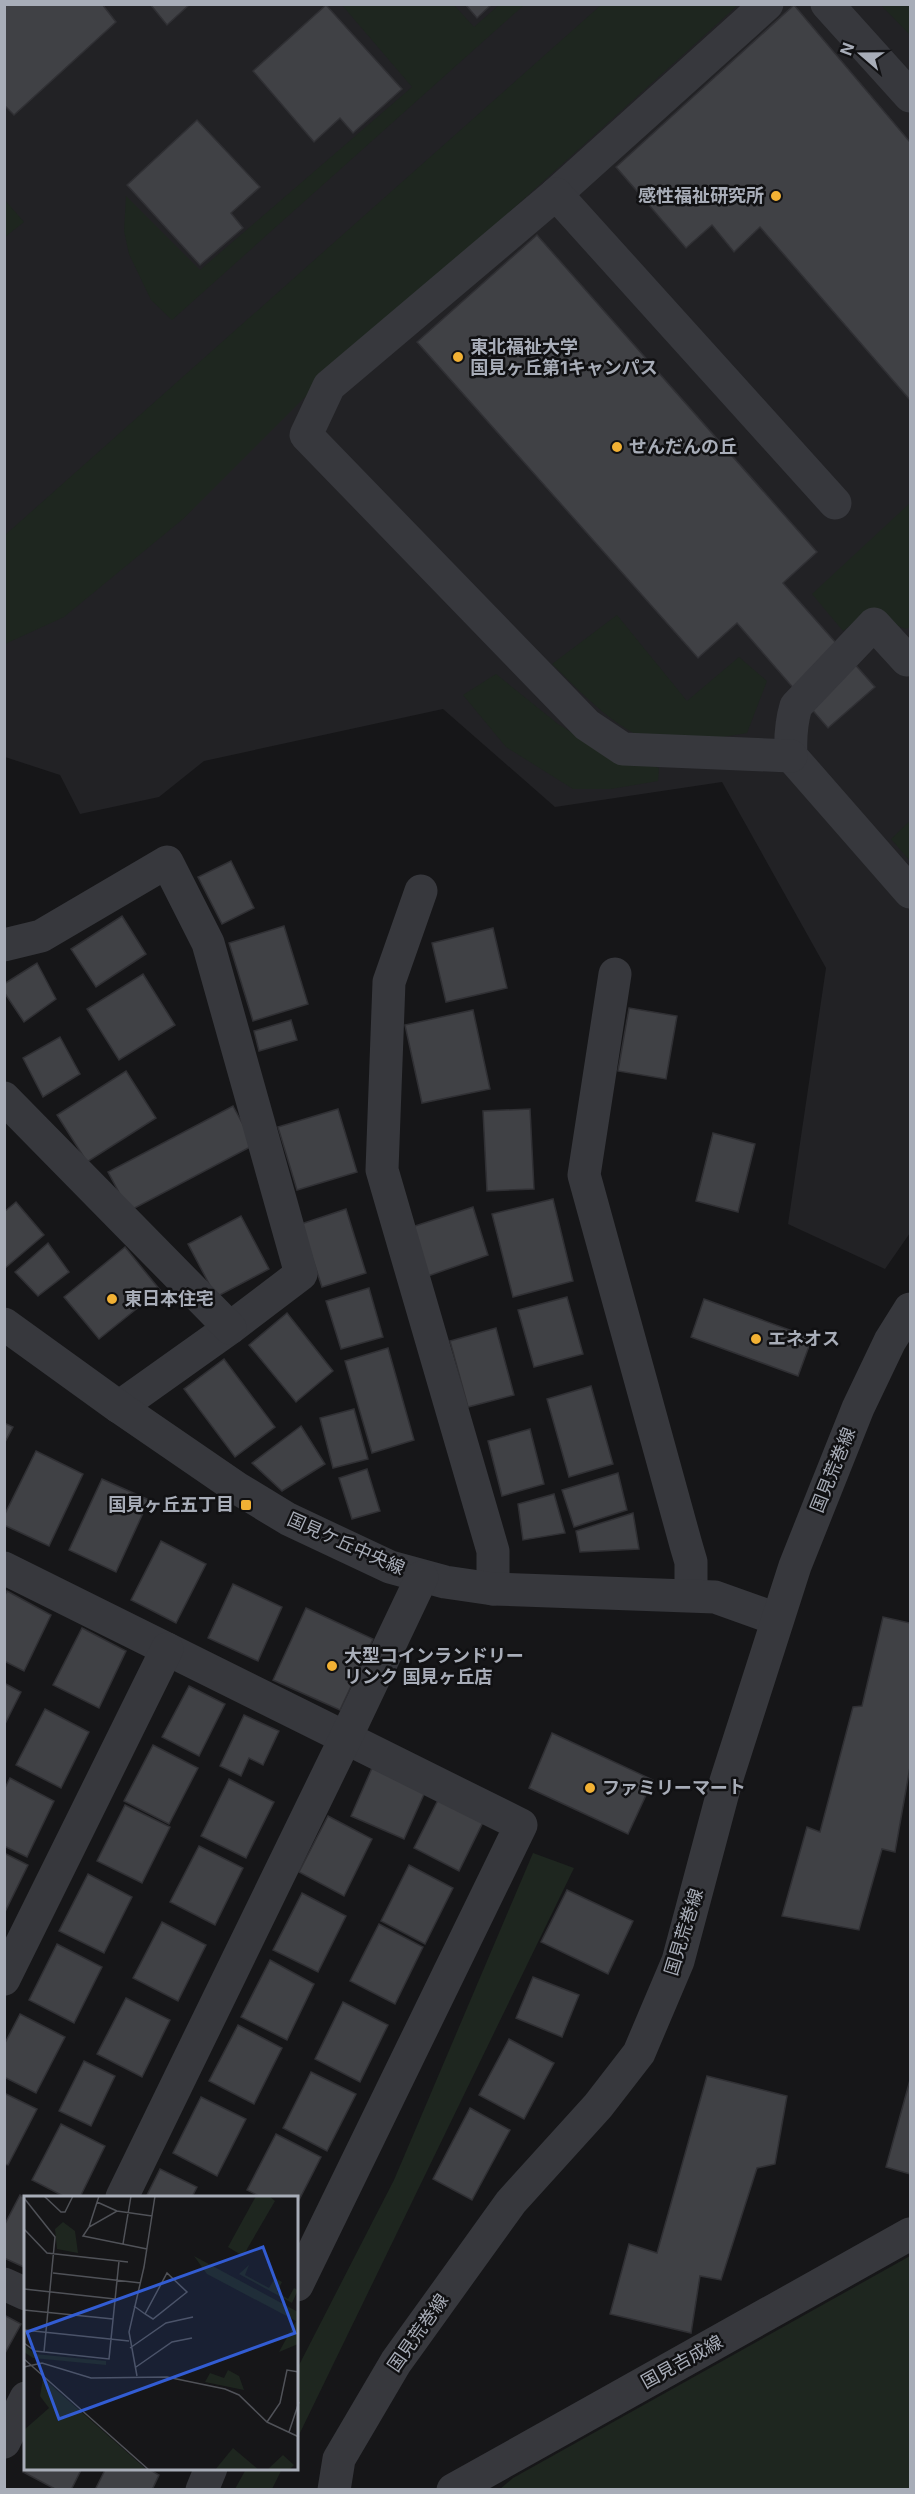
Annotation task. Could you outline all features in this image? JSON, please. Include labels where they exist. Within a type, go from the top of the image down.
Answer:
[{"type":"street","points":[[767,4],[556,194],[329,386],[306,435],[587,725],[623,749],[790,756]]},
{"type":"street","points":[[827,4],[910,96]]},
{"type":"street","points":[[556,194],[835,503]]},
{"type":"street","points":[[907,660],[874,624],[796,706],[791,720],[790,756],[910,892]]},
{"type":"street","points":[[4,945],[41,936],[167,862],[208,943],[301,1274],[119,1407]]},
{"type":"street","points":[[421,891],[389,982],[382,1170],[493,1551],[493,1589]]},
{"type":"street","points":[[615,974],[584,1175],[687,1545],[691,1562],[691,1595]]},
{"type":"street","points":[[4,1098],[230,1328]]},
{"type":"street","name":"国見荒巻線","points":[[334,2490],[339,2459],[396,2362],[511,2202],[598,2106],[639,2053],[678,1960],[726,1780],[777,1619],[824,1490],[858,1408],[890,1341],[910,1309]]},
{"type":"street","name":"国見ケ丘中央線","points":[[4,1324],[237,1488],[288,1519],[341,1546],[390,1567],[422,1577],[493,1589],[714,1597],[777,1619]]},
{"type":"street","points":[[4,1568],[521,1825],[298,2283]]},
{"type":"street","points":[[122,2196],[422,1577]]},
{"type":"street","points":[[4,1979],[167,1649]]},
{"type":"street","name":"国見吉成線","points":[[453,2490],[910,2234]]},
{"type":"street","points":[[4,2284],[24,2293]]},
{"type":"street","points":[[4,2442],[24,2402]]},
{"type":"street","points":[[202,2490],[211,2470]]},
{"type":"shaded area","name":"東北福祉大学 国見ヶ丘第1キャンパス","points":[[5,5],[910,5],[910,1233],[885,1269],[788,1224],[826,968],[722,782],[555,807],[443,709],[204,761],[159,797],[80,814],[60,775],[5,757]]},
{"type":"shaded area","points":[[342,5],[454,5],[474,27],[499,5],[524,5],[172,320],[151,300],[129,254],[124,231],[126,196],[200,270],[412,87]]},
{"type":"shaded area","points":[[601,5],[738,5],[303,399],[183,519],[64,617],[5,644],[4,536]]},
{"type":"shaded area","points":[[881,5],[910,5],[910,35]]},
{"type":"shaded area","points":[[4,199],[24,222],[5,237],[4,237]]},
{"type":"shaded area","points":[[910,503],[910,627],[906,629],[893,624],[856,621],[843,631],[812,594]]},
{"type":"shaded area","points":[[617,615],[687,701],[739,657],[767,681],[747,733],[695,742],[664,743],[649,740],[618,723],[589,700],[552,664]]},
{"type":"shaded area","points":[[496,674],[558,724],[589,743],[659,768],[658,781],[611,789],[573,789],[506,747],[463,695]]},
{"type":"shaded area","points":[[910,821],[910,861],[891,839]]},
{"type":"shaded area","points":[[533,1853],[574,1868],[298,2437],[298,2367],[394,2180]]},
{"type":"shaded area","points":[[910,2256],[910,2489],[500,2489],[513,2478]]},
{"type":"shaded area","points":[[245,2470],[282,2470],[272,2489],[235,2489]]},
{"type":"building","points":[[4,4],[102,4],[116,22],[14,115],[4,105]]},
{"type":"building","points":[[150,4],[190,4],[167,25]]},
{"type":"building","points":[[465,4],[492,4],[477,18]]},
{"type":"building","points":[[326,5],[402,89],[353,133],[340,118],[314,142],[253,71]]},
{"type":"building","name":"感性福祉研究所","points":[[794,5],[910,142],[910,400],[760,227],[734,252],[712,225],[686,248],[616,167]]},
{"type":"building","points":[[197,120],[260,187],[231,213],[243,228],[200,265],[127,185]]},
{"type":"building","name":"せんだんの丘","points":[[537,235],[817,552],[783,583],[875,687],[828,728],[737,623],[698,658],[417,342]]},
{"type":"building","points":[[231,861],[254,908],[222,924],[198,877]]},
{"type":"building","points":[[122,916],[146,954],[96,987],[71,949]]},
{"type":"building","points":[[284,926],[308,1004],[253,1021],[229,943]]},
{"type":"building","points":[[493,928],[507,988],[446,1002],[432,943]]},
{"type":"building","points":[[37,963],[56,999],[24,1022],[4,992],[4,984]]},
{"type":"building","points":[[143,974],[175,1025],[119,1060],[87,1009]]},
{"type":"building","points":[[629,1008],[677,1016],[666,1079],[618,1071]]},
{"type":"building","points":[[473,1010],[490,1089],[422,1103],[405,1025]]},
{"type":"building","points":[[291,1020],[297,1040],[259,1051],[254,1031]]},
{"type":"building","points":[[60,1037],[80,1074],[43,1097],[23,1058]]},
{"type":"building","points":[[126,1071],[156,1118],[87,1162],[57,1115]]},
{"type":"building","points":[[233,1106],[254,1145],[129,1211],[108,1172]]},
{"type":"building","points":[[338,1109],[357,1172],[297,1190],[278,1127]]},
{"type":"building","points":[[530,1109],[534,1189],[487,1191],[483,1111]]},
{"type":"building","points":[[713,1133],[755,1144],[738,1212],[696,1201]]},
{"type":"building","points":[[553,1199],[573,1281],[513,1297],[492,1214]]},
{"type":"building","points":[[16,1202],[44,1235],[4,1269],[4,1212]]},
{"type":"building","points":[[473,1207],[488,1255],[428,1276],[412,1227]]},
{"type":"building","points":[[346,1209],[366,1273],[322,1287],[301,1224]]},
{"type":"building","points":[[241,1216],[269,1269],[216,1297],[188,1244]]},
{"type":"building","points":[[48,1243],[69,1272],[38,1296],[15,1272]]},
{"type":"building","points":[[125,1247],[160,1290],[99,1339],[64,1297]]},
{"type":"building","points":[[369,1288],[383,1337],[341,1349],[326,1301]]},
{"type":"building","points":[[567,1297],[583,1354],[534,1367],[518,1310]]},
{"type":"building","points":[[704,1299],[812,1338],[798,1376],[691,1337]]},
{"type":"building","points":[[287,1313],[333,1371],[296,1402],[249,1345]]},
{"type":"building","points":[[496,1328],[514,1395],[468,1407],[450,1341]]},
{"type":"building","points":[[388,1348],[414,1440],[372,1453],[345,1361]]},
{"type":"building","points":[[224,1359],[275,1427],[235,1457],[184,1389]]},
{"type":"building","points":[[591,1386],[613,1464],[569,1477],[547,1399]]},
{"type":"building","points":[[354,1409],[368,1459],[333,1468],[320,1418]]},
{"type":"building","points":[[4,1423],[13,1427],[4,1444]]},
{"type":"building","points":[[301,1426],[325,1464],[282,1491],[252,1463]]},
{"type":"building","points":[[530,1429],[544,1484],[502,1496],[488,1441]]},
{"type":"building","points":[[36,1451],[83,1474],[49,1546],[4,1525],[4,1516]]},
{"type":"building","points":[[367,1469],[380,1511],[352,1519],[339,1478]]},
{"type":"building","points":[[618,1473],[627,1510],[574,1527],[562,1490]]},
{"type":"building","points":[[102,1479],[149,1500],[116,1572],[69,1550]]},
{"type":"building","points":[[554,1494],[565,1533],[523,1540],[518,1504]]},
{"type":"building","points":[[633,1513],[639,1549],[580,1552],[576,1531]]},
{"type":"building","points":[[161,1541],[206,1564],[176,1623],[131,1600]]},
{"type":"building","points":[[233,1584],[282,1607],[258,1661],[208,1638]]},
{"type":"building","points":[[7,1591],[51,1615],[24,1671],[4,1661],[4,1597]]},
{"type":"building","points":[[306,1608],[373,1639],[340,1710],[273,1680]]},
{"type":"building","points":[[883,1617],[910,1623],[910,1767],[895,1852],[882,1849],[859,1930],[782,1916],[807,1827],[820,1832],[853,1707],[862,1706]]},
{"type":"building","points":[[82,1628],[126,1651],[99,1708],[53,1685]]},
{"type":"building","points":[[4,1683],[21,1692],[4,1726]]},
{"type":"building","points":[[189,1686],[225,1704],[199,1756],[162,1737]]},
{"type":"building","points":[[45,1709],[89,1732],[61,1788],[16,1765]]},
{"type":"building","points":[[244,1715],[279,1731],[263,1765],[249,1758],[241,1776],[220,1766]]},
{"type":"building","points":[[552,1733],[653,1780],[628,1834],[529,1788]]},
{"type":"building","points":[[153,1745],[198,1768],[169,1824],[124,1801]]},
{"type":"building","points":[[372,1768],[425,1792],[404,1839],[351,1816]]},
{"type":"building","points":[[10,1778],[54,1801],[27,1857],[4,1846],[4,1790]]},
{"type":"building","points":[[229,1779],[274,1802],[246,1858],[201,1836]]},
{"type":"building","points":[[442,1792],[487,1814],[459,1871],[414,1848]]},
{"type":"building","points":[[125,1805],[170,1827],[142,1883],[97,1861]]},
{"type":"building","points":[[328,1816],[372,1839],[344,1896],[299,1872]]},
{"type":"building","points":[[199,1846],[243,1868],[215,1925],[170,1902]]},
{"type":"building","points":[[4,1853],[28,1865],[4,1914]]},
{"type":"building","points":[[409,1865],[453,1888],[425,1944],[381,1921]]},
{"type":"building","points":[[88,1874],[132,1897],[104,1953],[59,1931]]},
{"type":"building","points":[[567,1890],[633,1921],[608,1974],[541,1942]]},
{"type":"building","points":[[302,1893],[346,1916],[318,1972],[273,1950]]},
{"type":"building","points":[[162,1922],[206,1945],[178,2001],[133,1978]]},
{"type":"building","points":[[379,1924],[423,1947],[395,2004],[350,1981]]},
{"type":"building","points":[[57,1944],[102,1967],[74,2023],[29,2000]]},
{"type":"building","points":[[270,1960],[314,1984],[287,2040],[241,2017]]},
{"type":"building","points":[[533,1977],[579,1995],[562,2037],[516,2018]]},
{"type":"building","points":[[126,1998],[170,2020],[142,2077],[97,2054]]},
{"type":"building","points":[[343,2002],[388,2025],[360,2082],[315,2059]]},
{"type":"building","points":[[20,2014],[65,2037],[36,2093],[4,2077],[4,2045]]},
{"type":"building","points":[[238,2025],[282,2048],[254,2104],[209,2081]]},
{"type":"building","points":[[509,2039],[554,2063],[524,2119],[479,2095]]},
{"type":"building","points":[[84,2061],[115,2076],[91,2126],[59,2111]]},
{"type":"building","points":[[311,2072],[356,2094],[327,2151],[283,2128]]},
{"type":"building","points":[[707,2076],[787,2096],[775,2164],[757,2168],[721,2280],[700,2276],[691,2333],[610,2314],[629,2244],[657,2253]]},
{"type":"building","points":[[910,2080],[910,2174],[886,2167]]},
{"type":"building","points":[[4,2093],[37,2109],[8,2165],[4,2164]]},
{"type":"building","points":[[201,2097],[246,2119],[217,2176],[173,2153]]},
{"type":"building","points":[[470,2108],[510,2130],[472,2200],[433,2179]]},
{"type":"building","points":[[61,2124],[105,2146],[80,2196],[63,2196],[32,2180]]},
{"type":"building","points":[[276,2134],[321,2157],[298,2202],[298,2196],[259,2196],[247,2190]]},
{"type":"building","points":[[160,2169],[197,2187],[192,2196],[146,2196]]},
{"type":"building","points":[[20,2195],[24,2197],[24,2267],[4,2258],[4,2226]]},
{"type":"building","points":[[4,2315],[21,2324],[4,2355]]},
{"type":"building","points":[[24,2470],[81,2470],[71,2490],[57,2490],[23,2472]]},
{"type":"building","points":[[105,2470],[150,2470],[159,2475],[152,2490],[95,2490]]},
{"type":"place","name":"感性福祉研究所","points":[[776,196]]},
{"type":"place","name":"東北福祉大学 国見ヶ丘第1キャンパス","points":[[458,357]]},
{"type":"place","name":"せんだんの丘","points":[[617,447]]},
{"type":"place","name":"東日本住宅","points":[[112,1299]]},
{"type":"place","name":"エネオス","points":[[756,1339]]},
{"type":"place","name":"国見ヶ丘五丁目","points":[[246,1505]]},
{"type":"place","name":"大型コインランドリー リンク 国見ヶ丘店","points":[[332,1666]]},
{"type":"place","name":"ファミリーマート","points":[[590,1788]]}]
